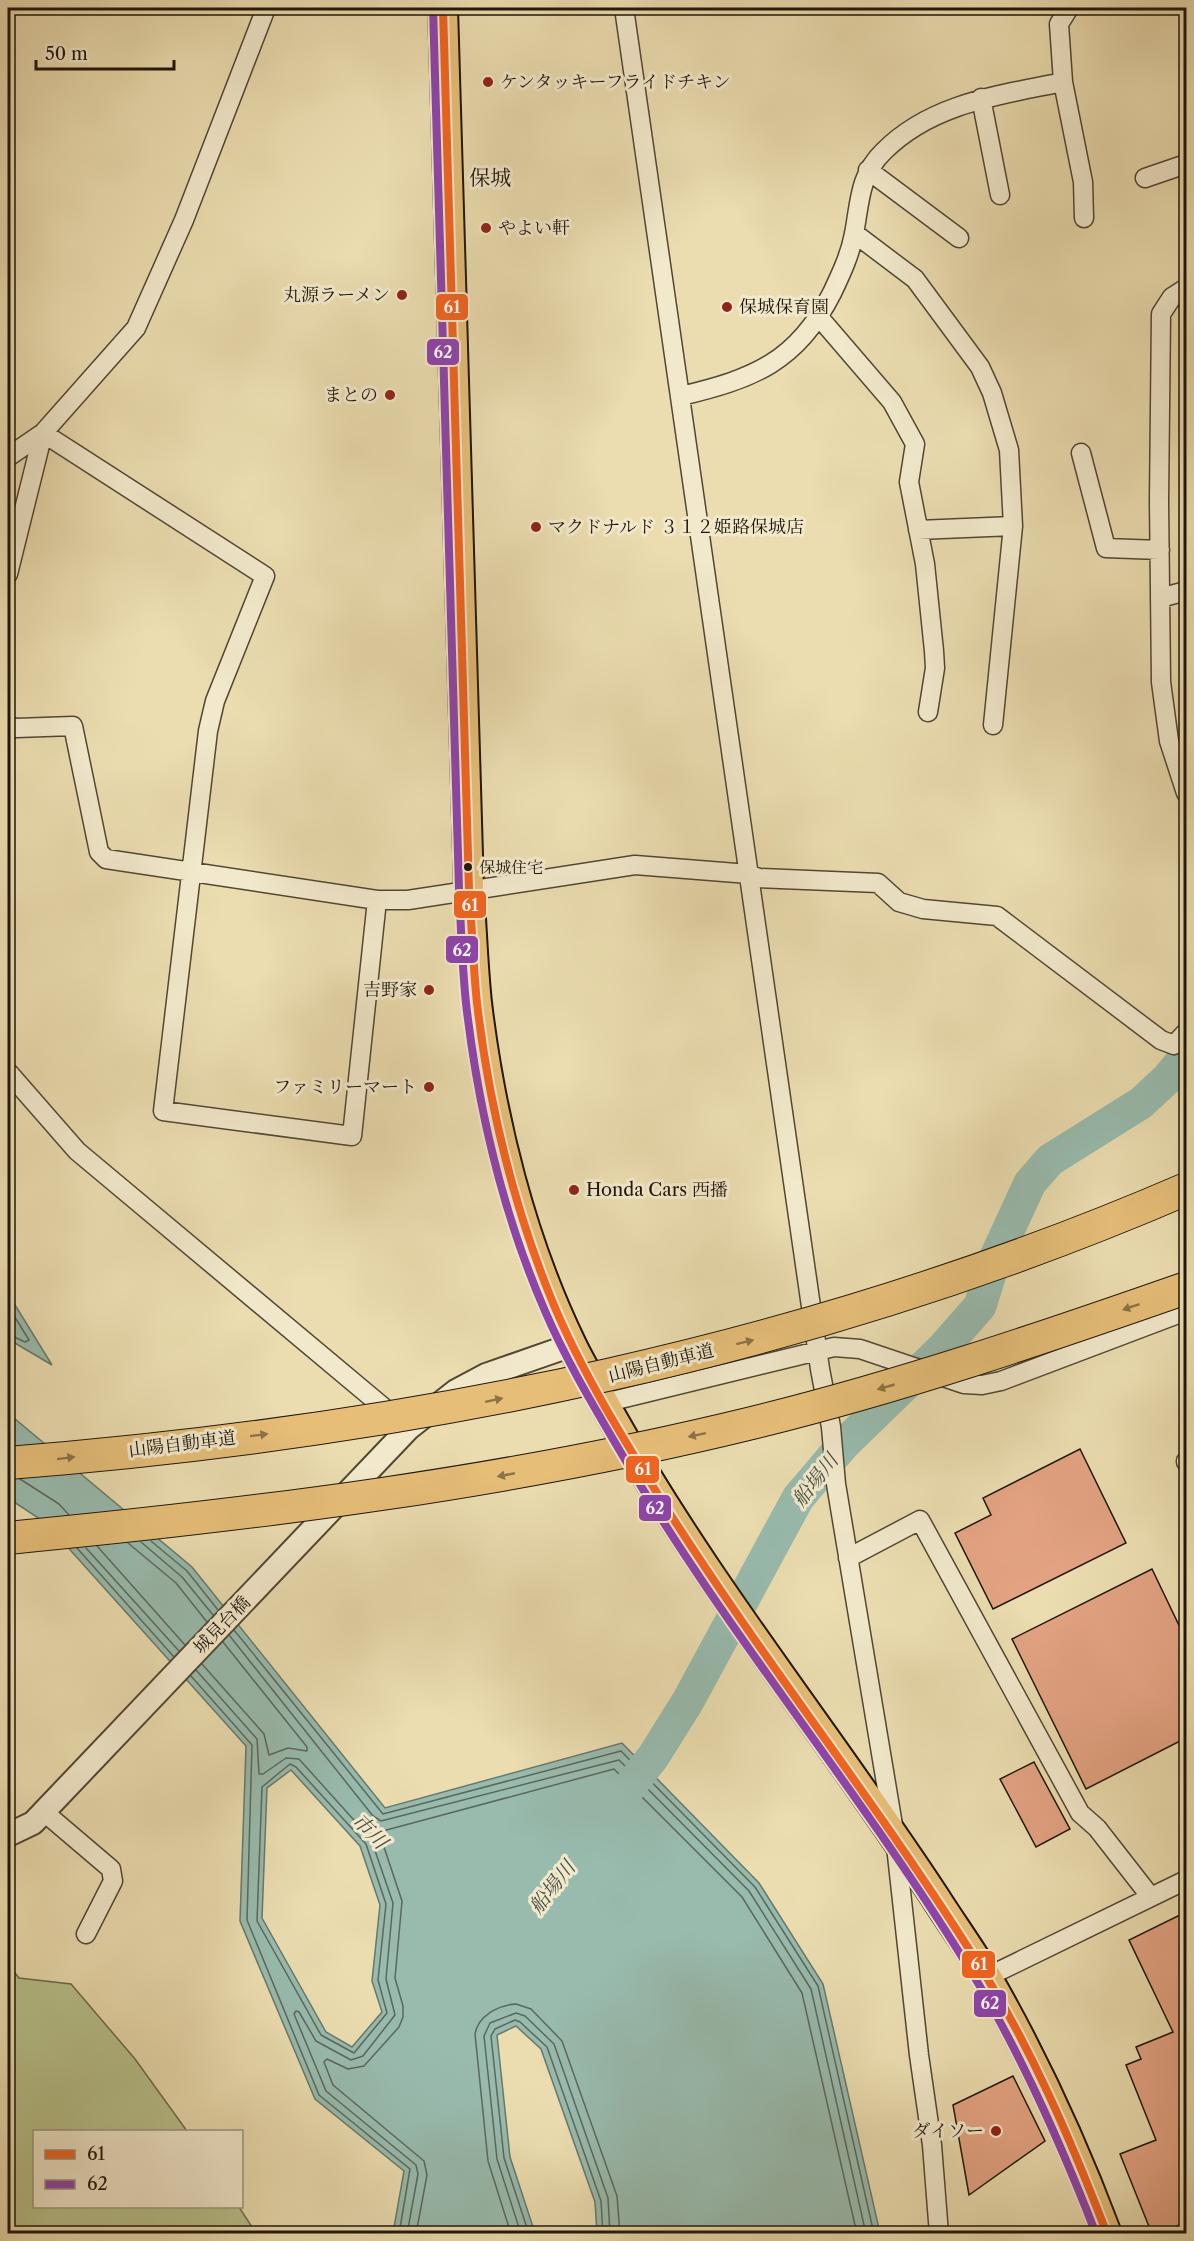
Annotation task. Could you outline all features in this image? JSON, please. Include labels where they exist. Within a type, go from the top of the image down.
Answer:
[{"type":"highway","points":[[442,8],[469,889],[477,1002],[500,1134],[528,1234],[572,1345],[647,1480],[747,1629],[895,1837],[987,1977],[1033,2062],[1066,2131],[1107,2234]]},
{"type":"highway","name":"山陽自動車道","points":[[8,1463],[326,1427],[467,1406],[619,1374],[776,1335],[904,1295],[1038,1249],[1186,1189]]},
{"type":"highway","points":[[8,1538],[180,1522],[330,1503],[489,1479],[612,1454],[751,1424],[887,1387],[1186,1288]]},
{"type":"street","points":[[8,457],[43,434],[136,328],[184,220],[266,8]]},
{"type":"street","points":[[624,8],[831,1427],[836,1484],[895,1837],[919,2055],[932,2145],[939,2234]]},
{"type":"street","points":[[1069,8],[1059,24],[1063,81],[1083,182],[1084,218]]},
{"type":"street","points":[[681,396],[722,386],[763,369],[789,352],[811,331],[843,271],[854,233],[859,198],[868,170],[882,152],[915,126],[954,107],[1063,81]]},
{"type":"street","points":[[981,99],[1000,195]]},
{"type":"street","points":[[1145,178],[1186,164]]},
{"type":"street","points":[[868,170],[959,238]]},
{"type":"street","points":[[854,233],[915,279],[988,381],[1009,450],[1012,526],[993,725]]},
{"type":"street","points":[[1186,288],[1166,304],[1160,323],[1162,694],[1169,741],[1186,794]]},
{"type":"street","points":[[819,317],[892,402],[911,435],[916,452],[910,466],[909,482],[918,530],[935,668],[928,712]]},
{"type":"street","points":[[8,573],[43,434]]},
{"type":"street","points":[[43,434],[265,576],[215,701],[208,731],[163,1112],[352,1136],[377,900]]},
{"type":"street","points":[[1081,453],[1106,548],[1160,550]]},
{"type":"street","points":[[918,530],[1012,526]]},
{"type":"street","points":[[1160,598],[1186,591]]},
{"type":"street","points":[[8,726],[16,728],[73,726],[99,852],[106,859],[377,900],[408,900],[635,865],[749,874],[759,878],[878,883],[899,902],[923,909],[997,916],[1161,1040],[1174,1045],[1186,1032]]},
{"type":"street","points":[[8,1072],[77,1151],[405,1434]]},
{"type":"street","points":[[604,1403],[818,1349],[834,1347],[860,1349],[964,1384],[982,1385],[1001,1382],[1186,1311]]},
{"type":"street","name":"城見台橋","points":[[8,1835],[33,1823],[44,1812],[405,1434],[456,1391],[476,1381],[572,1345]]},
{"type":"street","points":[[848,1558],[920,1520],[1080,1813],[1097,1828],[1150,1896]]},
{"type":"street","points":[[44,1812],[111,1869],[113,1881],[86,1934]]},
{"type":"street","points":[[987,1977],[1186,1880]]},
{"type":"green space","points":[[8,1964],[19,1978],[71,1984],[135,2059],[186,2130],[33,2130],[33,2208],[240,2208],[256,2233],[8,2233]]},
{"type":"water","points":[[8,1297],[15,1305],[52,1365],[8,1339]]},
{"type":"water","name":"市川","points":[[8,1413],[192,1567],[385,1808],[622,1743],[759,1883],[823,1984],[880,2233],[597,2233],[595,2202],[541,2049],[516,2026],[497,2035],[510,2157],[535,2233],[393,2233],[404,2171],[315,2099],[240,1921],[246,1746],[46,1523],[8,1498]],"holes":[[[291,1770],[360,1846],[380,1905],[372,1981],[382,2012],[352,2047],[326,2032],[262,1918],[267,1788]]]},
{"type":"building","points":[[1080,1449],[1126,1543],[993,1609],[955,1533],[991,1515],[983,1498]]},
{"type":"building","points":[[1152,1569],[1186,1640],[1186,1738],[1086,1789],[1012,1639]]},
{"type":"building","points":[[1034,1762],[1070,1829],[1036,1847],[1000,1779]]},
{"type":"building","points":[[1186,1912],[1186,2222],[1159,2234],[1152,2234],[1120,2154],[1156,2140],[1126,2065],[1141,2059],[1136,2047],[1173,2032],[1129,1940]]},
{"type":"building","points":[[1013,2076],[1045,2141],[969,2195],[953,2105]]},
{"type":"waterway","name":"船場川","points":[[617,1803],[653,1757],[688,1701],[798,1498],[843,1445],[944,1347],[980,1306],[994,1261],[1030,1183],[1050,1160],[1141,1103],[1168,1078],[1186,1056]]},
{"type":"transit line","name":"62","points":[[433,8],[463,960],[466,1003],[478,1082],[485,1121],[505,1199],[545,1311],[590,1399],[661,1518],[704,1584],[886,1842],[972,1973],[1008,2036],[1040,2100],[1096,2234]]},
{"type":"transit line","name":"61","points":[[443,8],[469,889],[476,989],[488,1080],[505,1156],[526,1230],[565,1330],[636,1459],[704,1566],[901,1846],[996,1992],[1032,2059],[1079,2163],[1107,2234]]},
{"type":"place","name":"ケンタッキーフライドチキン","points":[[488,82]]},
{"type":"place","name":"やよい軒","points":[[486,228]]},
{"type":"place","name":"丸源ラーメン","points":[[402,295]]},
{"type":"place","name":"保城保育園","points":[[727,307]]},
{"type":"place","name":"まとの","points":[[390,395]]},
{"type":"place","name":"マクドナルド ３１２姫路保城店","points":[[536,527]]},
{"type":"place","name":"保城住宅","points":[[468,867]]},
{"type":"place","name":"吉野家","points":[[429,990]]},
{"type":"place","name":"ファミリーマート","points":[[429,1087]]},
{"type":"place","name":"Honda Cars 西播","points":[[574,1190]]},
{"type":"place","name":"ダイソー","points":[[996,2131]]},
{"type":"district","name":"保城","points":[[490,177]]}]
